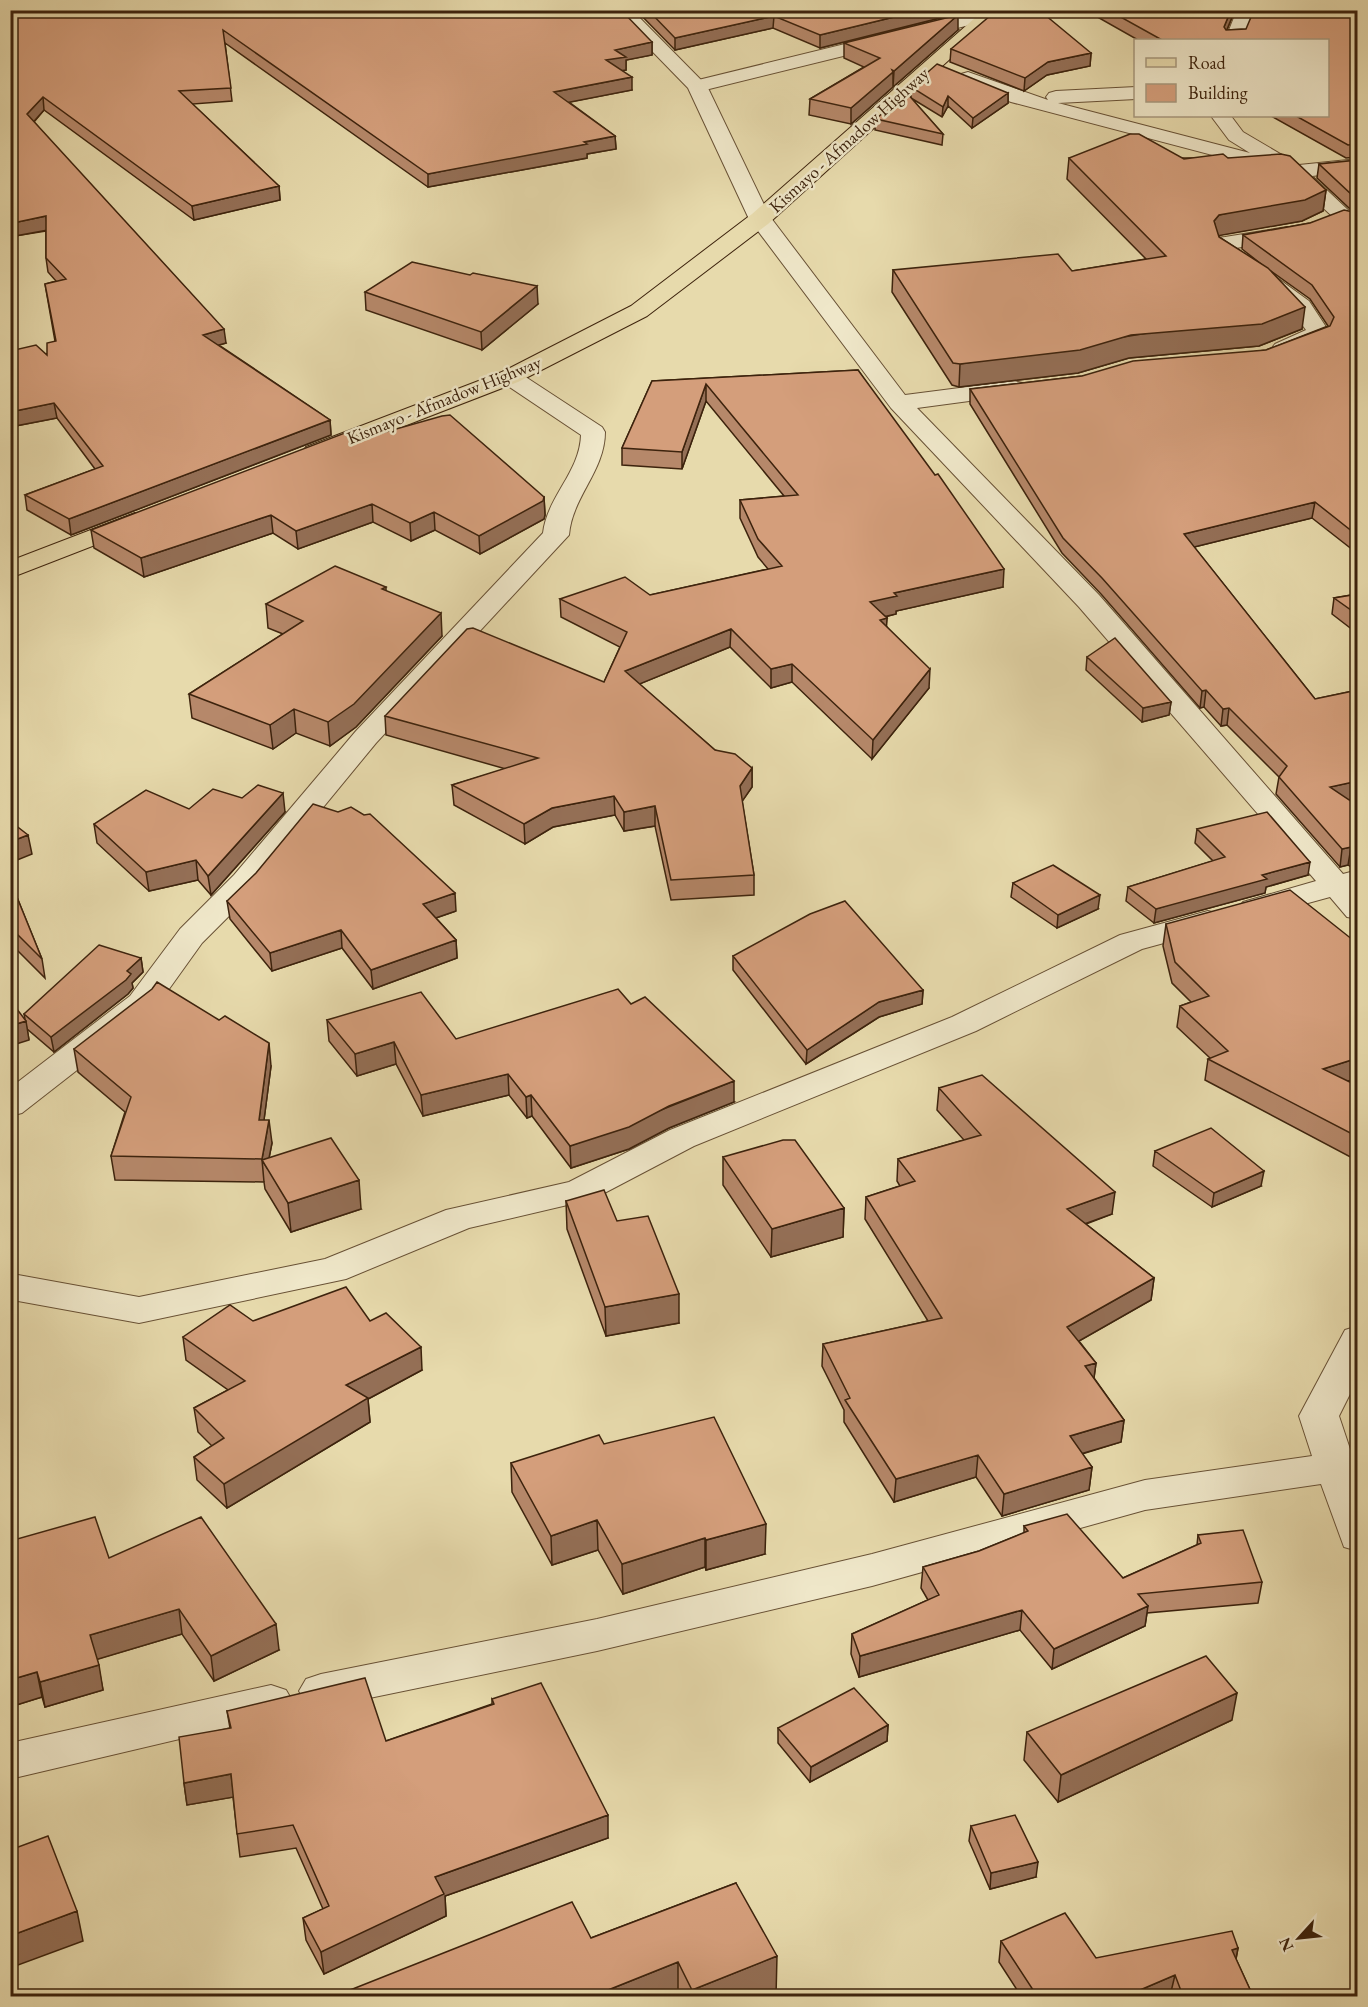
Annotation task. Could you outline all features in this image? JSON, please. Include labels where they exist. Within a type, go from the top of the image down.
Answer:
[{"type":"main road","name":"Kismayo - Afmadow Highway","points":[[299,458],[510,377],[639,311],[760,219],[994,12]]},
{"type":"main road","points":[[10,570],[155,514]]},
{"type":"street","points":[[10,1289],[18,1288],[139,1310],[333,1270],[459,1218],[580,1191],[682,1138],[964,1024],[1131,942],[1350,892],[1089,601],[899,403],[760,219],[697,86],[621,10]]},
{"type":"street","points":[[1234,39],[1246,10]]},
{"type":"street","points":[[697,86],[994,12]]},
{"type":"street","points":[[935,64],[1018,98],[1295,171],[1358,165]]},
{"type":"street","points":[[1018,98],[1134,93]]},
{"type":"street","points":[[1222,117],[1236,136],[1295,171],[1349,217]]},
{"type":"street","points":[[1264,355],[1319,333],[1301,306],[1242,260],[1226,251],[1226,243],[1312,227],[1349,217]]},
{"type":"street","points":[[10,1105],[142,1003],[191,936],[245,882],[366,737],[556,535],[555,519],[595,448],[593,432],[510,377]]},
{"type":"street","points":[[899,403],[1039,386]]},
{"type":"street","points":[[1358,1339],[1319,1416],[1358,1536]]},
{"type":"street","points":[[10,1761],[311,1693],[597,1635],[838,1578],[1145,1495],[1335,1467]]},
{"type":"building","points":[[10,10],[621,10],[652,42],[615,50],[626,57],[606,60],[632,77],[554,92],[615,136],[584,142],[587,144],[428,174],[223,30],[231,88],[179,91],[279,186],[192,206],[43,97],[27,114],[224,329],[203,335],[330,420],[69,519],[25,495],[103,466],[54,403],[10,412],[10,351],[36,345],[47,355],[47,343],[56,341],[45,284],[66,279],[46,258],[46,216],[13,223],[10,219]]},
{"type":"building","points":[[648,10],[923,10],[820,35],[774,16],[675,38]]},
{"type":"building","points":[[997,10],[1039,10],[1091,53],[1048,62],[1025,78],[951,49]]},
{"type":"building","points":[[1108,10],[1231,10],[1224,27],[1226,30],[1246,29],[1254,10],[1358,10],[1358,144],[1348,145],[1298,117],[1329,117],[1329,39],[1160,39]]},
{"type":"building","points":[[958,15],[851,108],[810,99],[880,58],[844,43]]},
{"type":"building","points":[[937,64],[1008,93],[973,118],[948,96],[943,107],[911,87]]},
{"type":"building","points":[[906,92],[943,134],[876,119]]},
{"type":"building","points":[[1130,134],[1139,134],[1184,159],[1223,154],[1228,158],[1281,154],[1290,156],[1326,190],[1305,200],[1219,215],[1214,221],[1219,237],[1268,268],[1305,307],[1262,324],[1131,335],[1080,350],[953,363],[893,270],[1058,254],[1072,271],[1166,256],[1069,158]]},
{"type":"building","points":[[1358,160],[1358,196],[1351,194],[1319,164]]},
{"type":"building","points":[[1344,210],[1358,213],[1358,536],[1315,502],[1184,534],[1315,699],[1358,690],[1358,781],[1330,787],[1358,806],[1357,852],[1351,847],[1342,849],[1279,777],[1287,766],[1229,708],[1223,709],[1206,690],[1202,691],[1102,578],[1063,538],[970,389],[1082,376],[1133,361],[1266,350],[1330,326],[1334,317],[1312,285],[1243,235],[1310,223]]},
{"type":"building","points":[[412,262],[470,275],[473,273],[537,286],[481,332],[365,292]]},
{"type":"building","points":[[858,370],[935,475],[938,474],[1004,569],[894,593],[897,596],[870,602],[887,618],[880,620],[930,669],[873,740],[792,664],[771,669],[731,629],[625,671],[715,750],[735,754],[752,768],[740,786],[754,875],[671,880],[655,806],[624,812],[614,796],[552,808],[524,824],[452,785],[538,758],[385,716],[467,629],[473,628],[604,682],[627,632],[560,599],[625,577],[650,595],[782,566],[758,539],[740,500],[798,495],[706,384],[682,452],[622,448],[652,381]]},
{"type":"building","points":[[450,415],[544,497],[543,501],[479,536],[434,512],[410,523],[372,504],[296,531],[271,515],[141,558],[91,530],[350,431],[361,439]]},
{"type":"building","points":[[335,566],[386,587],[382,589],[441,613],[354,704],[328,722],[294,709],[270,725],[189,694],[303,621],[266,604]]},
{"type":"building","points":[[1358,594],[1358,615],[1334,598]]},
{"type":"building","points":[[1115,638],[1171,702],[1143,708],[1087,657]]},
{"type":"building","points":[[258,785],[283,793],[208,876],[196,860],[146,872],[94,824],[146,790],[189,809],[213,789],[242,798]]},
{"type":"building","points":[[313,804],[338,812],[351,807],[364,815],[370,814],[455,893],[423,904],[456,940],[371,970],[341,930],[270,953],[227,901],[256,873]]},
{"type":"building","points":[[1267,812],[1310,862],[1262,875],[1267,879],[1156,909],[1128,887],[1225,857],[1197,829]]},
{"type":"building","points":[[10,821],[28,835],[10,842]]},
{"type":"building","points":[[1053,865],[1100,895],[1058,915],[1013,883]]},
{"type":"building","points":[[10,880],[42,959],[10,927]]},
{"type":"building","points":[[1290,890],[1358,944],[1358,1058],[1323,1069],[1358,1086],[1358,1137],[1208,1059],[1228,1051],[1180,1006],[1209,996],[1175,962],[1166,924]]},
{"type":"building","points":[[845,901],[923,990],[879,1002],[807,1050],[733,956],[810,914]]},
{"type":"building","points":[[99,945],[141,958],[127,971],[131,974],[126,980],[51,1037],[24,1014]]},
{"type":"building","points":[[157,982],[219,1020],[225,1016],[269,1043],[259,1120],[269,1120],[262,1159],[111,1156],[131,1097],[74,1049],[152,989]]},
{"type":"building","points":[[618,989],[631,1004],[645,997],[734,1081],[669,1106],[629,1127],[570,1146],[531,1095],[526,1097],[508,1074],[421,1095],[394,1042],[355,1054],[327,1020],[421,992],[456,1039]]},
{"type":"building","points":[[10,1000],[26,1021],[10,1026]]},
{"type":"building","points":[[982,1075],[1115,1192],[1067,1209],[1154,1278],[1067,1327],[1096,1363],[1085,1366],[1124,1420],[1070,1436],[1092,1467],[1004,1494],[978,1455],[896,1479],[845,1400],[850,1398],[823,1344],[942,1318],[866,1197],[915,1181],[898,1159],[981,1135],[939,1088]]},
{"type":"building","points":[[1211,1128],[1264,1171],[1214,1193],[1155,1151]]},
{"type":"building","points":[[331,1138],[359,1180],[288,1203],[262,1160]]},
{"type":"building","points":[[783,1140],[795,1140],[844,1208],[772,1229],[723,1157]]},
{"type":"building","points":[[604,1190],[617,1221],[648,1216],[679,1294],[605,1307],[566,1201]]},
{"type":"building","points":[[346,1287],[370,1321],[386,1313],[421,1347],[346,1385],[368,1398],[224,1484],[194,1457],[224,1438],[194,1408],[245,1381],[183,1337],[230,1305],[253,1321]]},
{"type":"building","points":[[714,1417],[766,1524],[706,1540],[705,1538],[622,1564],[597,1520],[551,1536],[511,1463],[599,1435],[604,1444]]},
{"type":"building","points":[[1067,1514],[1123,1578],[1201,1543],[1198,1535],[1243,1530],[1262,1582],[1138,1594],[1148,1606],[1054,1649],[1022,1610],[860,1656],[852,1634],[939,1595],[923,1567],[979,1551],[1028,1531],[1024,1526]]},
{"type":"building","points":[[95,1517],[109,1558],[201,1517],[276,1624],[211,1656],[179,1609],[90,1635],[99,1665],[40,1682],[37,1672],[10,1680],[10,1541]]},
{"type":"building","points":[[1206,1656],[1237,1693],[1061,1775],[1027,1732]]},
{"type":"building","points":[[365,1678],[386,1741],[494,1704],[492,1699],[541,1683],[608,1815],[435,1877],[444,1894],[321,1952],[303,1918],[329,1906],[293,1825],[237,1834],[231,1774],[184,1783],[179,1737],[231,1728],[227,1711]]},
{"type":"building","points":[[854,1688],[888,1725],[811,1767],[778,1728]]},
{"type":"building","points":[[1015,1815],[1038,1862],[991,1873],[971,1826]]},
{"type":"building","points":[[48,1836],[77,1911],[10,1936],[10,1850]]},
{"type":"building","points":[[736,1883],[777,1956],[692,1990],[678,1962],[593,1996],[335,1996],[572,1902],[591,1938]]},
{"type":"building","points":[[1065,1913],[1096,1958],[1232,1931],[1238,1948],[1232,1950],[1253,1996],[1183,1996],[1175,1975],[1126,1996],[1037,1996],[1001,1941]]}]
